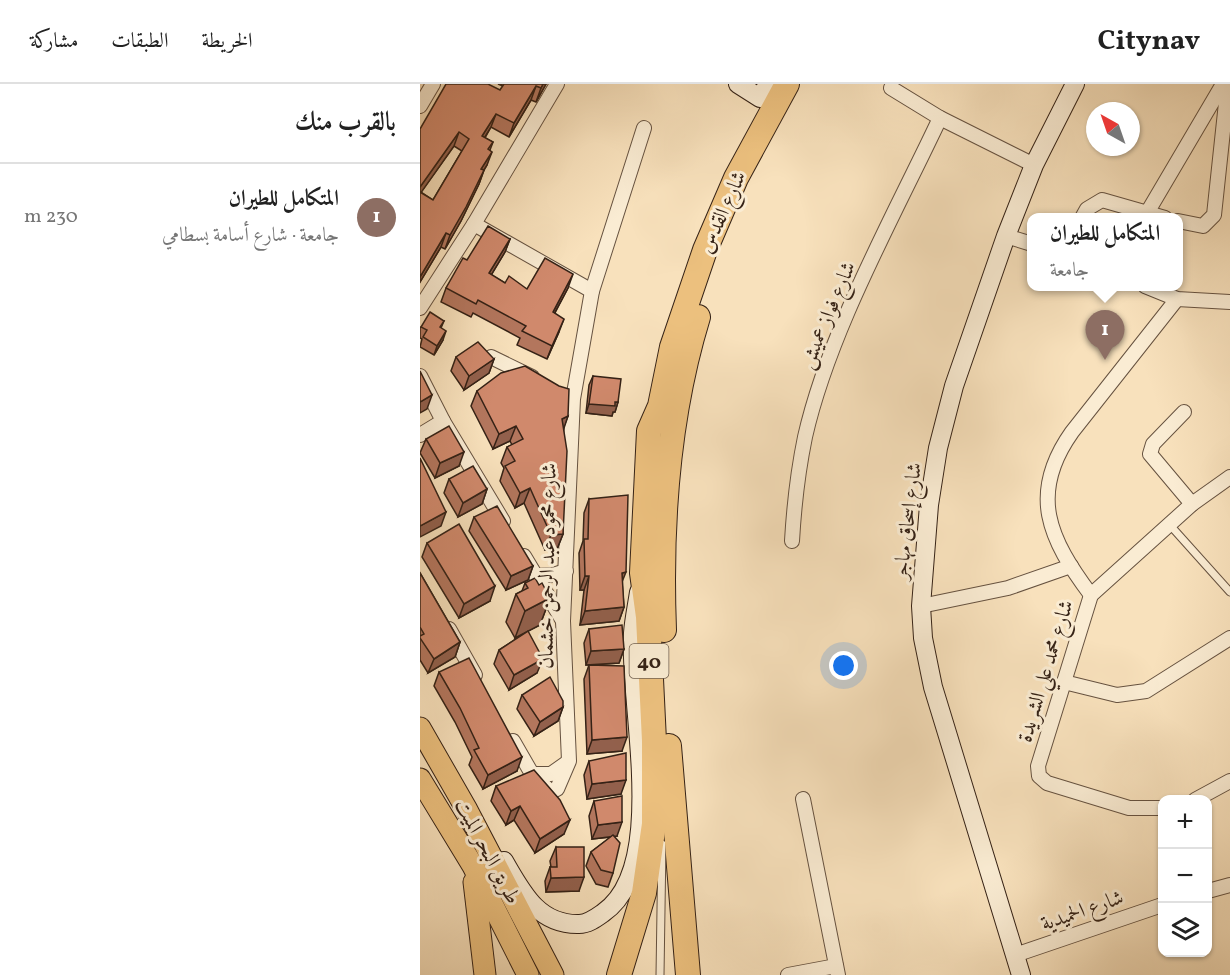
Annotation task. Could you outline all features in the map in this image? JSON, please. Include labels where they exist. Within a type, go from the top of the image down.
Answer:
[{"type":"highway","name":"شارع القدس","points":[[681,345],[731,222],[805,84]]},
{"type":"highway","name":"شارع القدس","points":[[681,345],[718,218],[769,87]]},
{"type":"highway","points":[[649,431],[645,414],[682,273],[717,185],[769,87]]},
{"type":"highway","name":"40","points":[[619,975],[644,893],[650,861],[654,767],[648,617],[642,573],[649,431],[681,345]]},
{"type":"highway","name":"40","points":[[681,345],[676,411],[662,524],[668,735],[688,975]]},
{"type":"main road","name":"طريق البحر الميت","points":[[420,728],[467,810],[553,975]]},
{"type":"main road","points":[[420,779],[473,866],[528,975]]},
{"type":"main road","points":[[473,866],[485,975]]},
{"type":"street","points":[[420,106],[433,84]]},
{"type":"street","points":[[420,308],[474,225],[556,84]]},
{"type":"street","points":[[738,84],[769,87]]},
{"type":"street","name":"شارع إسحاق مهاجر","points":[[1021,975],[933,687],[923,638],[921,606],[927,516],[938,448],[954,386],[1006,236],[1034,165],[1075,84]]},
{"type":"street","points":[[1085,213],[1087,209],[1102,200],[1147,213],[1223,84]]},
{"type":"street","points":[[1183,222],[1203,226],[1214,215],[1228,84]]},
{"type":"street","points":[[891,88],[940,118],[1034,165]]},
{"type":"street","name":"شارع فواز عميش","points":[[792,541],[796,487],[817,395],[851,308],[940,118]]},
{"type":"street","name":"شارع محمود عبد الرحمن خشمان","points":[[509,733],[532,774],[551,774],[569,760],[563,621],[566,571],[568,396],[592,291],[644,128]]},
{"type":"street","points":[[474,225],[592,291]]},
{"type":"street","points":[[1006,236],[1027,242]]},
{"type":"street","points":[[1157,291],[1177,299],[1230,302]]},
{"type":"street","points":[[1091,595],[1056,539],[1047,512],[1046,491],[1050,471],[1059,450],[1072,432],[1177,299]]},
{"type":"street","points":[[491,357],[543,383]]},
{"type":"street","points":[[420,376],[442,421],[563,621]]},
{"type":"street","points":[[1184,412],[1153,444],[1150,454],[1152,460],[1192,504]]},
{"type":"street","points":[[420,435],[442,421]]},
{"type":"street","name":"شارع محمد علي الشريدة","points":[[1158,808],[1129,808],[1047,783],[1039,776],[1038,766],[1091,595],[1192,504],[1230,477]]},
{"type":"street","points":[[921,606],[1008,588],[1071,566]]},
{"type":"street","points":[[536,576],[553,575],[566,571]]},
{"type":"street","points":[[420,714],[525,897],[552,921],[583,924],[596,918],[610,909],[619,897],[628,881],[637,852],[642,780],[633,634],[642,573]]},
{"type":"street","points":[[444,619],[485,692]]},
{"type":"street","points":[[1064,682],[1116,695],[1146,691],[1230,638]]},
{"type":"street","points":[[1204,795],[1230,781]]},
{"type":"street","points":[[788,975],[837,970],[803,799]]},
{"type":"street","points":[[1212,890],[1230,885]]},
{"type":"street","name":"شارع الحميدية","points":[[1015,956],[1158,906]]},
{"type":"lane","points":[[1169,524],[1230,592]]},
{"type":"lane","points":[[654,767],[660,801],[663,866],[660,975]]},
{"type":"building","points":[[446,84],[488,84],[500,90],[504,84],[543,84],[541,88],[536,86],[514,123],[496,114],[482,136],[493,142],[488,149],[492,152],[481,169],[484,170],[450,235],[446,233],[420,277],[420,192],[433,200],[469,139],[459,132],[420,187],[420,129]]},
{"type":"building","points":[[488,226],[510,239],[489,273],[505,283],[509,276],[527,289],[545,258],[573,274],[553,312],[564,319],[552,346],[522,331],[526,326],[478,300],[476,304],[446,288],[463,258],[467,260]]},
{"type":"building","points":[[430,312],[444,321],[440,327],[446,331],[437,346],[423,337],[427,330],[421,327]]},
{"type":"building","points":[[478,342],[494,359],[469,376],[456,357]]},
{"type":"building","points":[[525,366],[559,386],[569,389],[568,416],[562,419],[567,451],[563,534],[551,535],[530,488],[520,493],[505,466],[515,461],[507,447],[523,439],[516,426],[499,434],[477,391],[501,373]]},
{"type":"building","points":[[420,371],[432,395],[420,402]]},
{"type":"building","points":[[593,376],[621,379],[618,402],[615,402],[615,406],[589,404]]},
{"type":"building","points":[[449,426],[464,452],[440,463],[426,439]]},
{"type":"building","points":[[420,458],[446,512],[420,526]]},
{"type":"building","points":[[473,466],[487,489],[463,503],[449,479]]},
{"type":"building","points":[[628,495],[626,572],[622,573],[624,607],[585,611],[589,576],[585,576],[584,539],[588,539],[589,499]]},
{"type":"building","points":[[497,506],[533,566],[511,576],[474,517]]},
{"type":"building","points":[[459,524],[495,586],[464,604],[427,543]]},
{"type":"building","points":[[420,573],[460,642],[434,659],[420,638],[424,634],[420,627]]},
{"type":"building","points":[[535,578],[539,585],[542,583],[550,598],[525,611],[516,594],[528,588],[525,583]]},
{"type":"building","points":[[622,625],[624,649],[591,651],[589,629]]},
{"type":"building","points":[[528,631],[543,659],[514,675],[499,650]]},
{"type":"building","points":[[469,658],[522,757],[488,775],[474,750],[479,748],[460,708],[439,672]]},
{"type":"building","points":[[589,665],[624,666],[627,737],[592,740]]},
{"type":"building","points":[[550,677],[563,701],[563,707],[540,722],[522,695]]},
{"type":"building","points":[[626,753],[626,780],[592,784],[589,761]]},
{"type":"building","points":[[534,770],[560,800],[570,820],[540,839],[520,806],[511,811],[496,786]]},
{"type":"building","points":[[622,796],[622,822],[598,825],[594,801]]},
{"type":"building","points":[[613,835],[620,843],[613,873],[601,870],[591,852]]},
{"type":"building","points":[[556,847],[584,847],[584,877],[551,878],[550,867],[557,867]]},
{"type":"place","name":"المتكامل للطيران","points":[[1105,360]]}]
